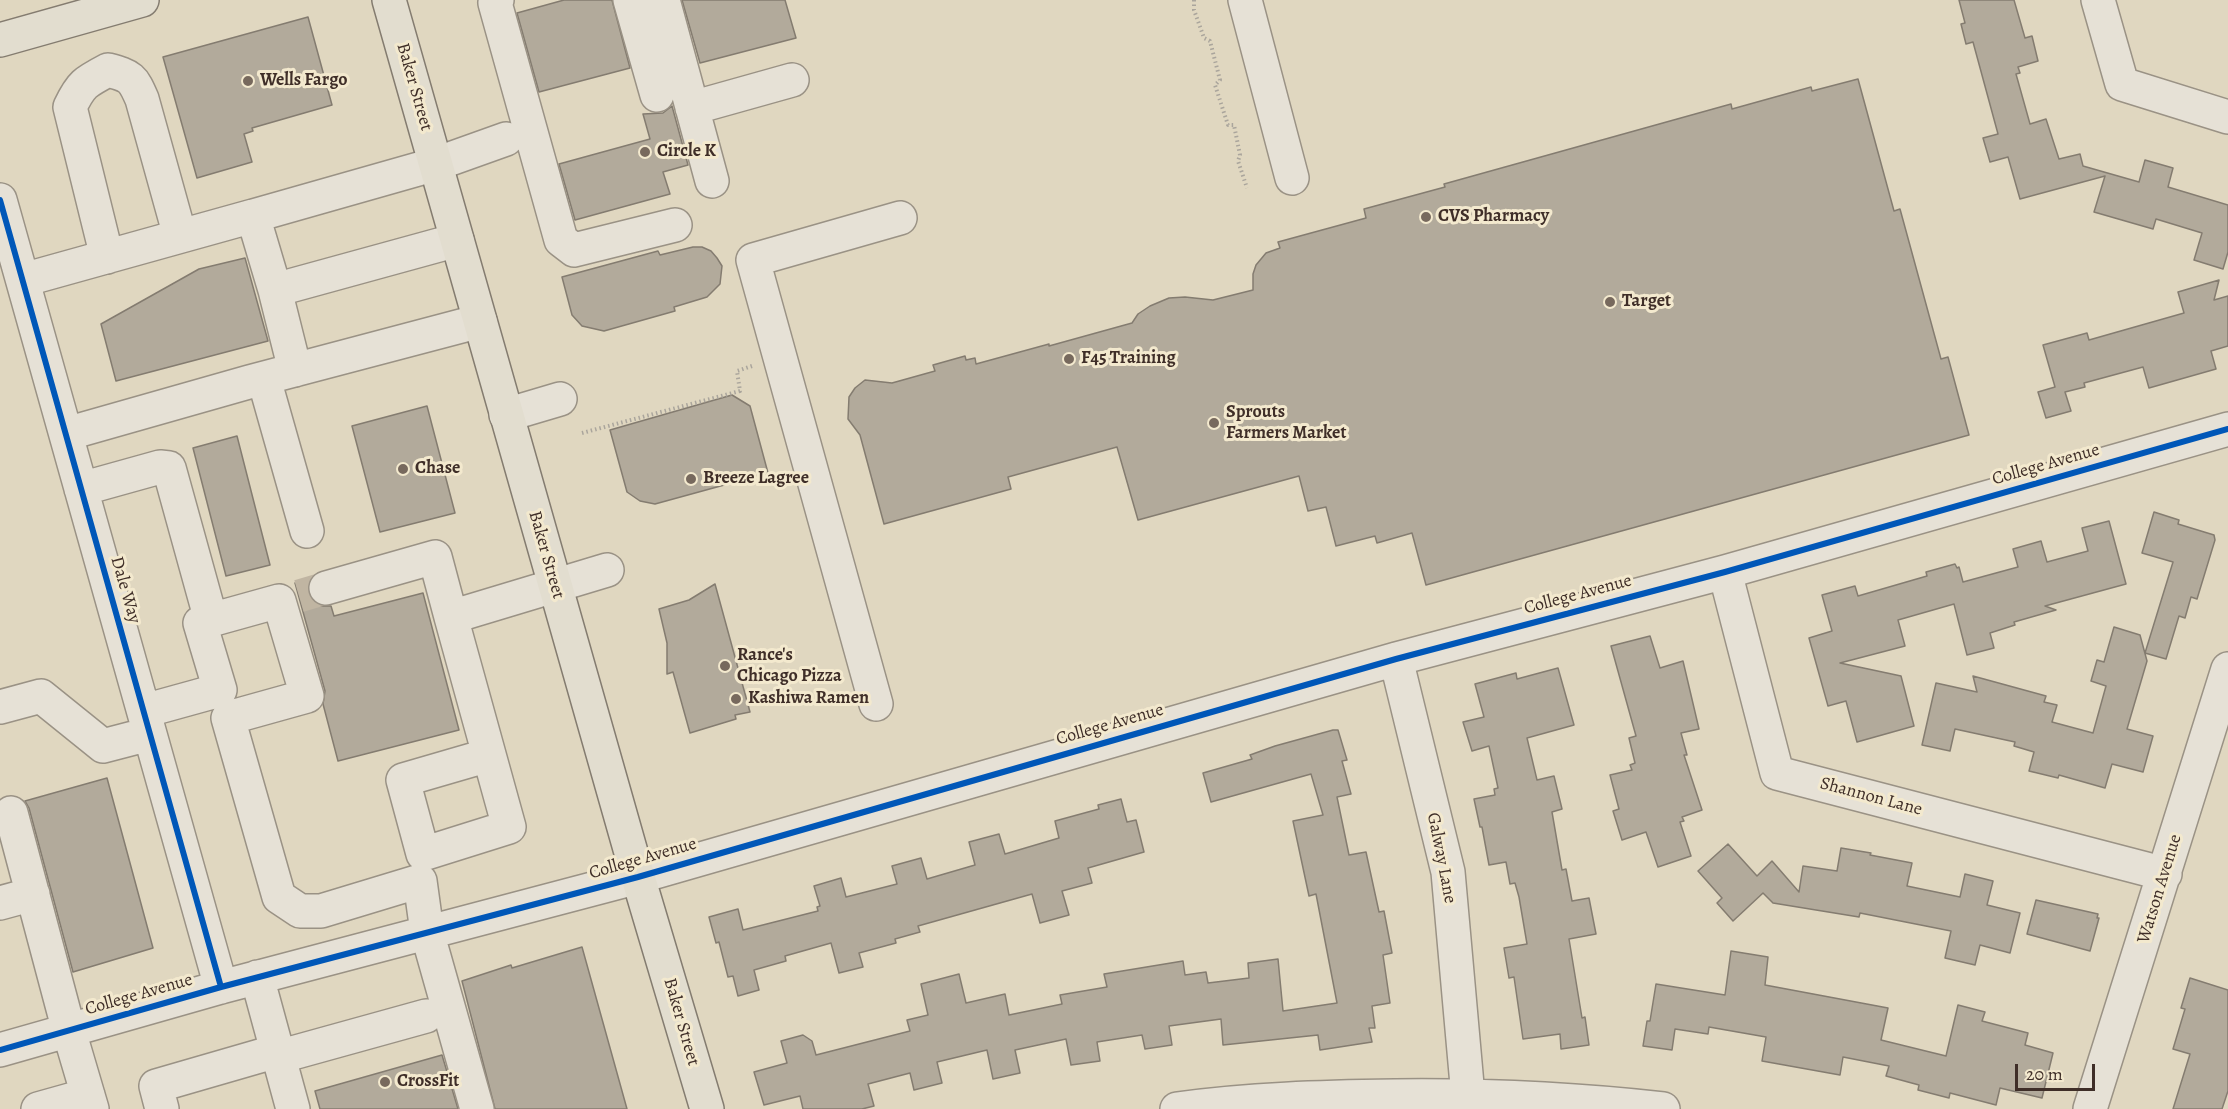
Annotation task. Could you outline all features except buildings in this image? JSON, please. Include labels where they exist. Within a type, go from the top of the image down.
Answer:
[{"type":"main road","points":[[0,40],[142,0]]},
{"type":"main road","name":"Baker Street","points":[[389,0],[638,876],[707,1109]]},
{"type":"street","points":[[497,0],[495,3],[561,240],[574,250],[675,225]]},
{"type":"street","points":[[630,0],[657,95]]},
{"type":"street","points":[[663,0],[712,181]]},
{"type":"street","points":[[1245,0],[1292,178]]},
{"type":"street","points":[[2098,0],[2122,84],[2228,117]]},
{"type":"street","points":[[107,257],[70,107],[79,88],[108,70],[127,75],[134,81],[142,99],[180,236]]},
{"type":"street","points":[[692,108],[792,80]]},
{"type":"street","points":[[22,280],[436,164],[506,139]]},
{"type":"street","name":"Dale Way","points":[[2,216],[66,434],[220,987]]},
{"type":"street","points":[[253,216],[295,370]]},
{"type":"street","points":[[876,704],[753,260],[900,218]]},
{"type":"street","points":[[275,290],[457,240]]},
{"type":"street","points":[[66,434],[480,321]]},
{"type":"street","points":[[264,379],[307,531]]},
{"type":"street","points":[[506,414],[560,399]]},
{"type":"street","name":"College Avenue","points":[[0,1050],[256,977],[638,876],[1396,659],[1725,572],[2228,429]]},
{"type":"street","points":[[81,489],[160,467],[169,468],[211,620]]},
{"type":"street","points":[[477,1109],[427,932],[420,881],[321,910],[300,910],[279,897],[200,623],[435,556],[489,755]]},
{"type":"street","points":[[451,617],[607,570]]},
{"type":"street","name":"Shannon Lane","points":[[1725,572],[1777,773],[2165,874]]},
{"type":"street","points":[[0,707],[41,696],[103,746],[147,722],[224,704],[307,696],[301,595]]},
{"type":"street","name":"Galway Lane","points":[[1396,659],[1448,872],[1468,1096]]},
{"type":"street","name":"Watson Avenue","points":[[2090,1109],[2228,669]]},
{"type":"street","points":[[11,813],[90,1102],[38,1109]]},
{"type":"street","points":[[0,903],[33,894]]},
{"type":"street","points":[[256,977],[278,1054],[287,1108]]},
{"type":"street","points":[[162,1109],[156,1086],[426,1016]]},
{"type":"street","points":[[1177,1109],[1221,1103],[1339,1096],[1468,1096],[1615,1103],[1663,1109]]},
{"type":"path","points":[[1194,0],[1194,10],[1204,38],[1210,41],[1220,80],[1215,85],[1228,125],[1234,125],[1240,155],[1238,161],[1247,188]]},
{"type":"path","points":[[582,433],[740,391],[737,371],[757,364]]},
{"type":"tunnel","points":[[299,596],[326,588]]},
{"type":"cycle path","points":[[0,200],[221,987]]},
{"type":"cycle path","points":[[0,1050],[221,987],[638,877],[1396,659],[1725,572],[2228,429]]},
{"type":"place","name":"Wells Fargo","points":[[248,81]]},
{"type":"place","name":"Circle K","points":[[645,152]]},
{"type":"place","name":"CVS Pharmacy","points":[[1426,217]]},
{"type":"place","name":"Target","points":[[1610,302]]},
{"type":"place","name":"F45 Training","points":[[1069,359]]},
{"type":"place","name":"Sprouts Farmers Market","points":[[1214,423]]},
{"type":"place","name":"Chase","points":[[403,469]]},
{"type":"place","name":"Breeze Lagree","points":[[691,479]]},
{"type":"place","name":"Rance's Chicago Pizza","points":[[725,666]]},
{"type":"place","name":"Kashiwa Ramen","points":[[736,699]]},
{"type":"place","name":"CrossFit","points":[[385,1082]]}]
